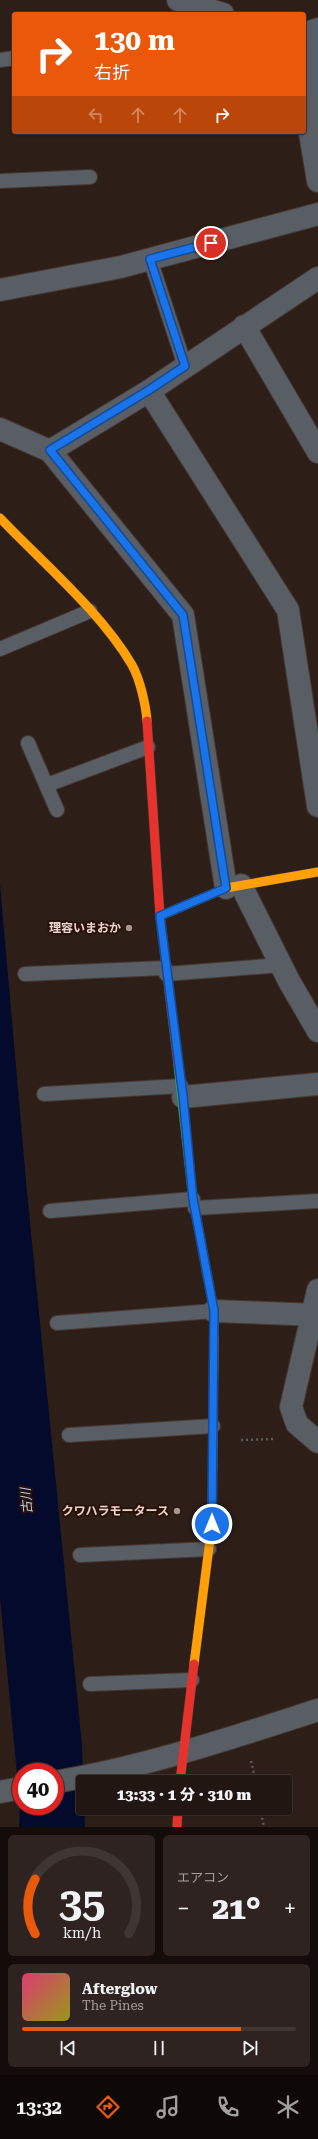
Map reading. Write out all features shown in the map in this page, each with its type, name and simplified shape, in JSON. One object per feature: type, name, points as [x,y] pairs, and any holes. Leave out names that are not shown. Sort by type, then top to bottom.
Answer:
[{"type":"street","points":[[178,0],[217,12]]},
{"type":"street","points":[[306,33],[318,29]]},
{"type":"street","points":[[306,40],[318,44],[307,115],[318,181]]},
{"type":"street","points":[[0,290],[121,267],[318,214]]},
{"type":"street","points":[[50,450],[149,390],[318,278]]},
{"type":"street","points":[[244,326],[318,452]]},
{"type":"street","points":[[149,390],[288,610],[318,806]]},
{"type":"street","points":[[0,429],[50,450],[183,615],[234,886],[282,965],[318,1031]]},
{"type":"street","points":[[0,518],[107,628],[133,667],[146,710],[160,916],[166,971],[182,1091],[194,1204],[214,1311],[212,1524],[182,1753],[180,1775]]},
{"type":"street","points":[[160,916],[234,886],[318,872]]},
{"type":"street","points":[[182,1091],[318,1084]]},
{"type":"street","points":[[313,1437],[298,1424],[291,1407],[314,1314],[318,1290]]},
{"type":"street","points":[[214,1311],[314,1314]]},
{"type":"street","points":[[64,1781],[98,1775],[182,1753],[318,1710]]},
{"type":"street","points":[[177,1827],[178,1815]]},
{"type":"lane","points":[[0,60],[12,58]]},
{"type":"lane","points":[[0,180],[90,177]]},
{"type":"lane","points":[[150,259],[185,366]]},
{"type":"lane","points":[[0,649],[90,610]]},
{"type":"lane","points":[[28,742],[58,810]]},
{"type":"lane","points":[[47,785],[148,747]]},
{"type":"lane","points":[[24,974],[166,971],[282,965]]},
{"type":"lane","points":[[44,1094],[182,1091]]},
{"type":"lane","points":[[50,1211],[194,1204],[318,1201]]},
{"type":"lane","points":[[57,1323],[214,1311]]},
{"type":"lane","points":[[69,1435],[213,1426]]},
{"type":"lane","points":[[80,1555],[209,1549]]},
{"type":"lane","points":[[90,1684],[192,1680]]},
{"type":"path","points":[[213,1441],[313,1437]]},
{"type":"path","points":[[261,1815],[264,1827]]},
{"type":"water","name":"古川","points":[[0,884],[27,1192],[82,1745],[83,1775],[76,1775],[76,1815],[85,1815],[85,1827],[19,1827],[20,1815],[64,1815],[64,1763],[16,1763],[0,1598]]},
{"type":"traffic: fast","points":[[178,1064],[193,1199],[214,1311],[214,1338]]},
{"type":"traffic: slow","points":[[0,518],[88,607],[119,645],[132,665],[138,678],[144,700],[147,721]]},
{"type":"traffic: slow","points":[[160,916],[226,888],[318,872]]},
{"type":"traffic: slow","points":[[194,1664],[212,1524],[214,1338]]},
{"type":"traffic: jam","points":[[147,721],[160,916],[178,1064]]},
{"type":"traffic: jam","points":[[181,1775],[194,1664]]},
{"type":"traffic: jam","points":[[177,1827],[178,1815]]},
{"type":"place","name":"理容いまおか","points":[[129,928]]},
{"type":"place","name":"クワハラモータース","points":[[177,1511]]},
{"type":"route","points":[[211,243],[150,259],[185,366],[149,390],[50,450],[183,615],[226,888],[160,916],[165,968],[183,1096],[193,1199],[214,1311],[212,1524]]}]
